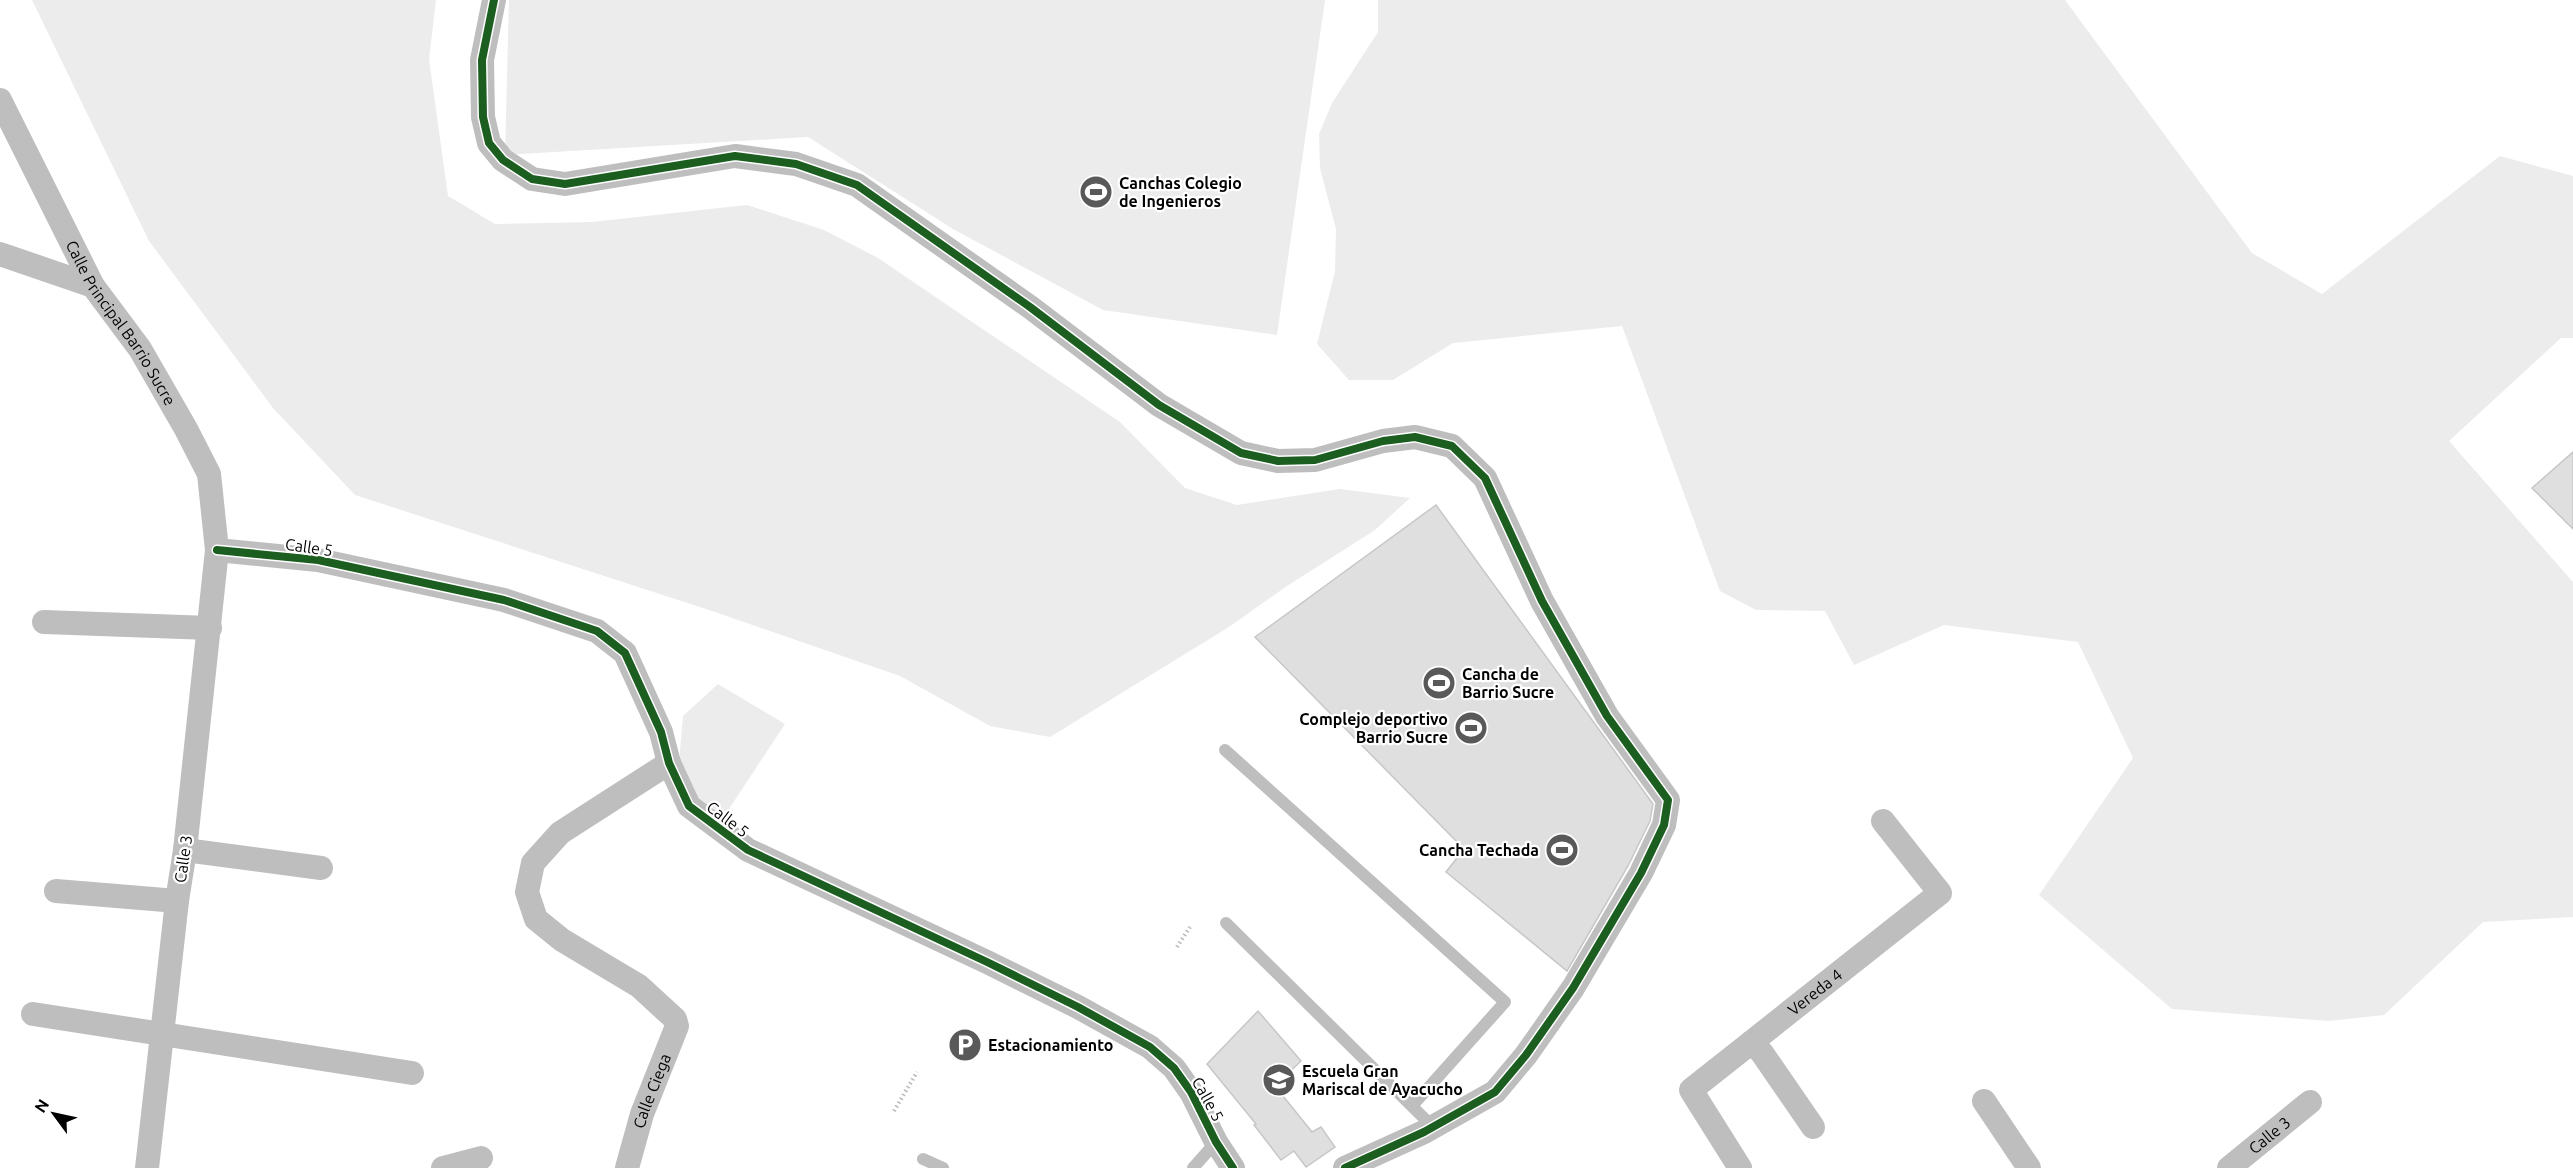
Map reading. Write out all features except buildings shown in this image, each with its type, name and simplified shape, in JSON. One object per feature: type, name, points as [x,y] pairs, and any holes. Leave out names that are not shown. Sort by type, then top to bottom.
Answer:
[{"type":"street","points":[[494,0],[482,60],[483,117],[489,143],[503,160],[532,179],[565,184],[735,156],[796,164],[857,185],[1030,307],[1159,405],[1241,453],[1278,461],[1315,460],[1383,441],[1415,437],[1452,446],[1485,478],[1542,601],[1601,706],[1668,800],[1664,825],[1641,873],[1573,988],[1526,1055],[1495,1092],[1433,1127],[1345,1168]]},
{"type":"street","name":"Calle Principal Barrio Sucre","points":[[0,100],[93,286],[140,349],[209,474],[217,550]]},
{"type":"street","points":[[0,254],[93,286]]},
{"type":"street","name":"Calle 3","points":[[147,1168],[177,901],[185,850],[217,550]]},
{"type":"street","name":"Calle 5","points":[[217,550],[318,560],[376,572],[504,600],[597,631],[625,653],[661,732],[669,763],[689,806],[748,850],[987,962],[1150,1047],[1174,1068],[1191,1092],[1216,1142],[1233,1168]]},
{"type":"street","points":[[44,622],[210,628]]},
{"type":"street","name":"Calle Ciega","points":[[627,1168],[642,1114],[677,1026],[672,1015],[639,986],[562,940],[537,919],[527,892],[532,863],[560,833],[669,763]]},
{"type":"street","name":"Vereda 4","points":[[1740,1168],[1691,1090],[1940,893],[1883,820]]},
{"type":"street","points":[[185,850],[321,868]]},
{"type":"street","points":[[56,891],[177,901]]},
{"type":"street","points":[[33,1014],[412,1074]]},
{"type":"street","points":[[1752,1042],[1813,1127]]},
{"type":"street","points":[[1984,1101],[2029,1168]]},
{"type":"street","name":"Calle 3","points":[[2229,1168],[2310,1102]]},
{"type":"street","points":[[444,1168],[481,1158]]},
{"type":"lane","points":[[1225,750],[1505,1002],[1412,1106]]},
{"type":"lane","points":[[1226,924],[1433,1127]]},
{"type":"lane","points":[[1193,1168],[1216,1142]]},
{"type":"lane","points":[[923,1159],[943,1168]]},
{"type":"path","points":[[1177,947],[1190,927]]},
{"type":"path","points":[[894,1111],[917,1072]]},
{"type":"shaded area","points":[[32,0],[436,0],[429,59],[448,196],[495,224],[592,222],[747,205],[824,230],[878,258],[1120,422],[1185,488],[1237,505],[1340,489],[1410,498],[1375,530],[1287,586],[1229,627],[1050,737],[990,726],[900,676],[709,610],[355,495],[273,408],[149,241]]},
{"type":"shaded area","name":"Canchas Colegio de Ingenieros","points":[[509,0],[1325,0],[1277,335],[1103,310],[953,229],[808,137],[505,155]]},
{"type":"shaded area","points":[[1378,0],[2065,0],[2252,253],[2322,294],[2500,156],[2573,176],[2573,338],[2561,338],[2449,441],[2573,582],[2573,917],[2483,922],[2384,1015],[2329,1021],[2172,1009],[2039,895],[2133,758],[2078,642],[1944,625],[1854,665],[1825,611],[1756,610],[1720,591],[1622,326],[1453,343],[1393,380],[1349,380],[1317,344],[1335,271],[1336,229],[1320,168],[1319,134],[1332,103],[1378,32]]},
{"type":"shaded area","points":[[718,684],[785,724],[723,818],[698,804],[678,775],[683,716]]},
{"type":"cycle path","points":[[494,0],[482,60],[483,117],[489,143],[503,160],[532,179],[565,184],[735,156],[796,164],[857,185],[1030,307],[1159,405],[1241,453],[1278,461],[1315,460],[1383,441],[1415,437],[1452,446],[1485,478],[1542,601],[1607,716],[1668,800],[1664,825],[1641,873],[1573,988],[1526,1055],[1495,1092],[1424,1132],[1345,1168]]},
{"type":"cycle path","points":[[217,550],[318,560],[504,600],[597,631],[625,653],[661,732],[669,763],[689,806],[748,850],[987,962],[1078,1007],[1150,1047],[1174,1068],[1191,1092],[1216,1142],[1233,1168]]},
{"type":"place","name":"Canchas Colegio de Ingenieros","points":[[1096,192]]},
{"type":"place","name":"Cancha de Barrio Sucre","points":[[1439,683]]},
{"type":"place","name":"Complejo deportivo Barrio Sucre","points":[[1471,728]]},
{"type":"place","name":"Cancha Techada","points":[[1562,850]]},
{"type":"place","name":"Estacionamiento","points":[[965,1045]]},
{"type":"place","name":"Escuela Gran Mariscal de Ayacucho","points":[[1279,1080]]}]
